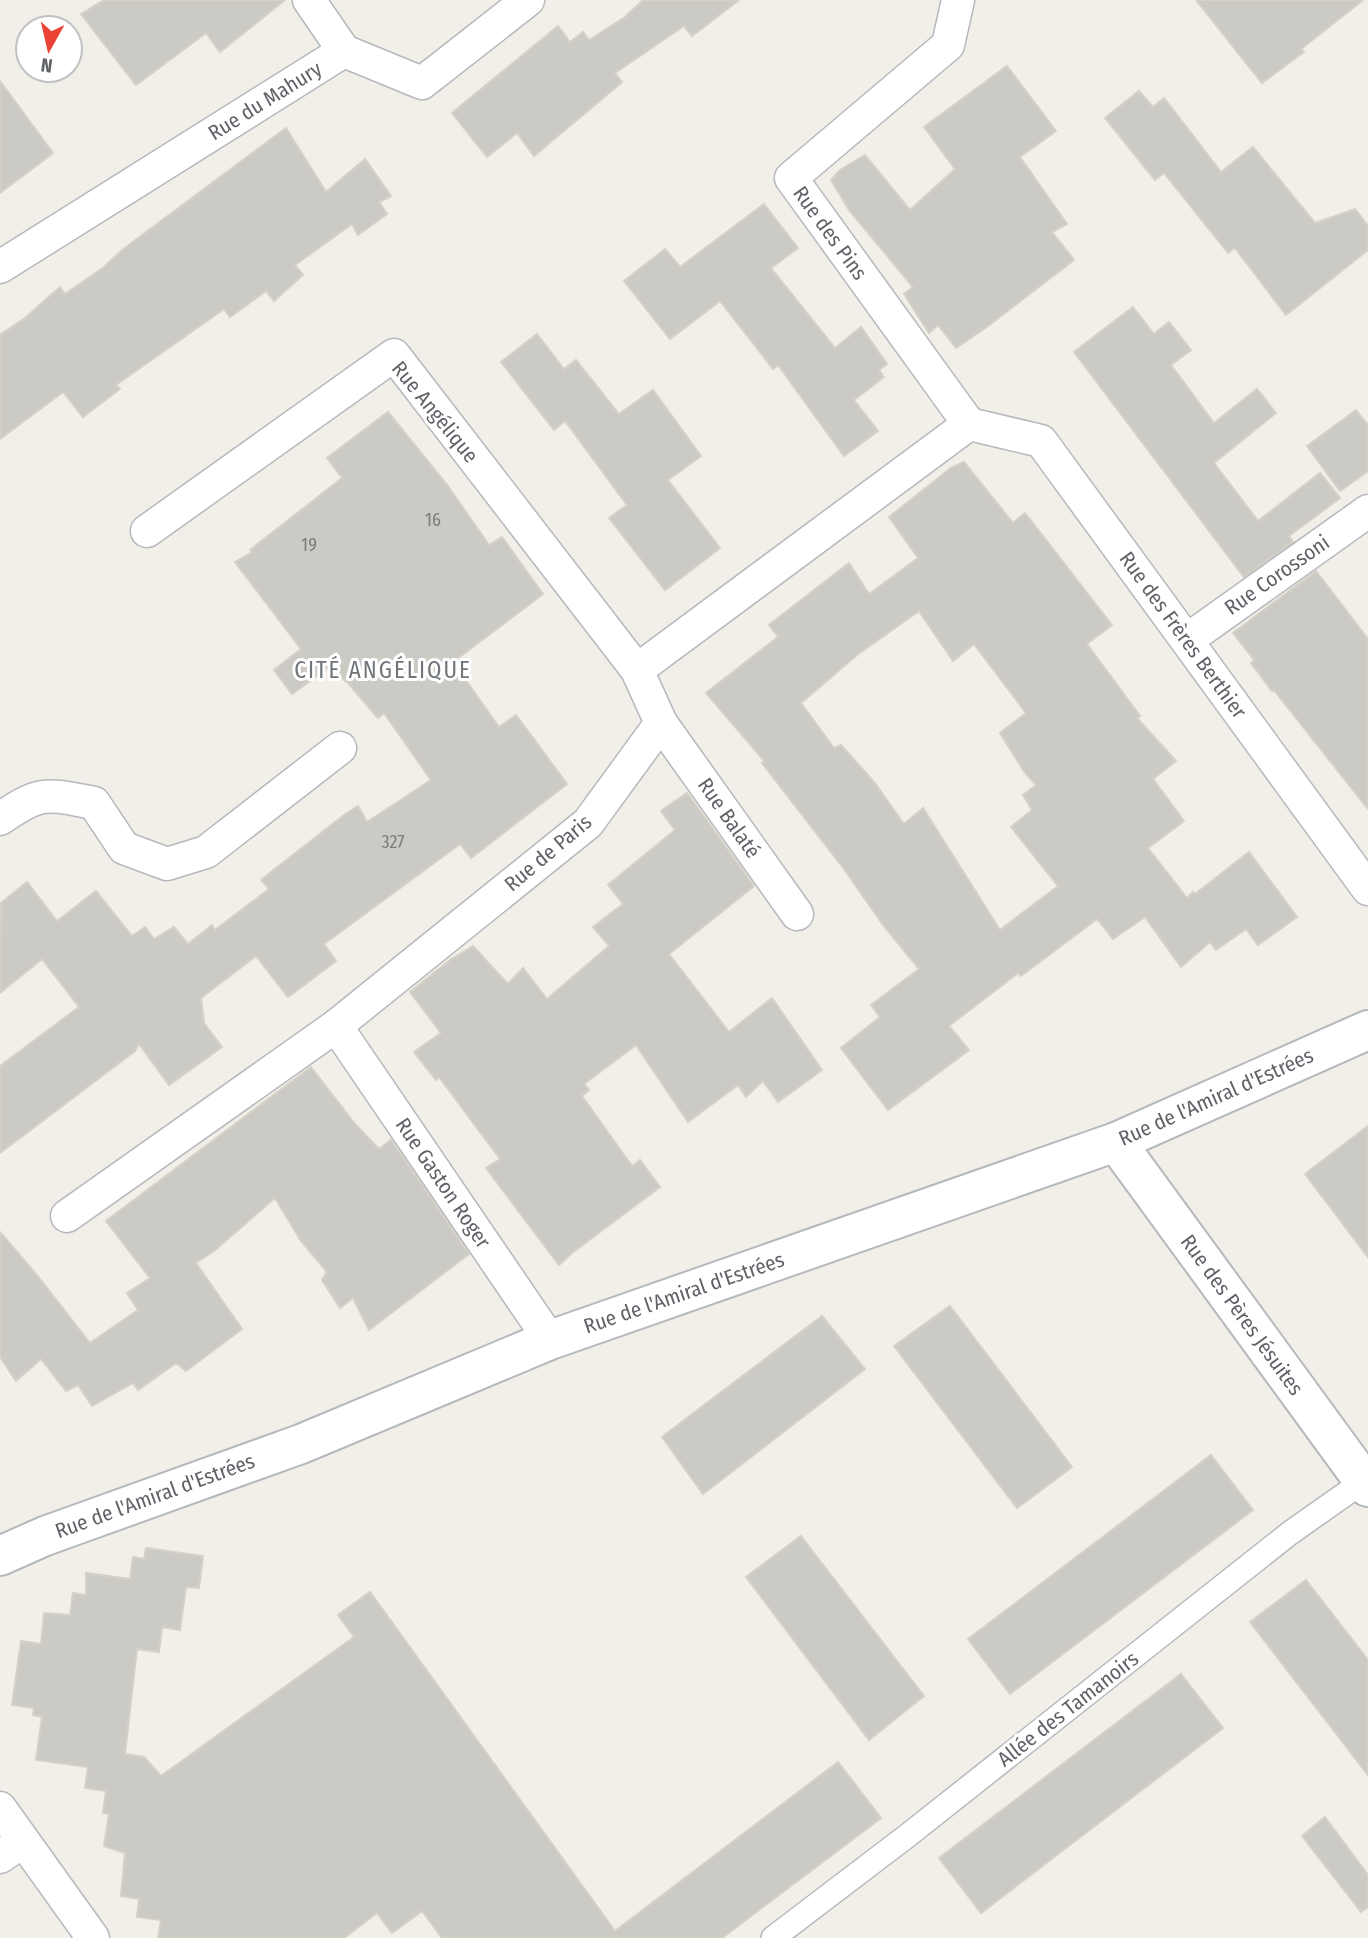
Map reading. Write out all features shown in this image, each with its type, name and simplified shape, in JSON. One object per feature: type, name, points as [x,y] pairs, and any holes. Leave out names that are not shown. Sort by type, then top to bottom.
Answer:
[{"type":"street","points":[[309,0],[344,51]]},
{"type":"street","name":"Rue du Mahury","points":[[0,267],[344,51],[422,83],[528,0]]},
{"type":"street","name":"Rue des Pins","points":[[958,0],[948,45],[791,178],[969,424]]},
{"type":"street","name":"Rue Angélique","points":[[147,531],[394,355],[637,670]]},
{"type":"street","points":[[662,723],[637,670],[969,424]]},
{"type":"street","name":"Rue des Frères Berthier","points":[[969,424],[1041,441],[1368,889]]},
{"type":"street","name":"Rue Corossoni","points":[[1187,640],[1368,511]]},
{"type":"street","name":"Rue Balaté","points":[[662,723],[797,914]]},
{"type":"street","name":"Rue de Paris","points":[[67,1216],[336,1026],[588,823],[662,723]]},
{"type":"street","points":[[0,819],[24,802],[49,795],[94,803],[124,848],[167,864],[206,852],[340,748]]},
{"type":"street","name":"Rue Gaston Roger","points":[[336,1026],[550,1340]]},
{"type":"street","name":"Rue de l'Amiral d'Estrées","points":[[0,1556],[45,1536],[301,1444],[550,1340],[1116,1142],[1368,1030]]},
{"type":"street","name":"Rue des Pères Jésuites","points":[[1116,1142],[1366,1484]]},
{"type":"street","name":"Allée des Tamanoirs","points":[[773,1938],[907,1836],[1290,1534],[1366,1484]]},
{"type":"street","points":[[0,1808],[12,1849],[93,1938]]},
{"type":"building","points":[[104,0],[285,0],[220,52],[206,33],[136,85],[84,18],[84,14],[81,14]]},
{"type":"building","points":[[643,0],[739,0],[692,36],[684,26],[615,73],[622,82],[534,156],[517,133],[487,157],[452,113],[558,26],[570,42],[583,32],[589,40],[625,17]]},
{"type":"building","points":[[1196,0],[1363,0],[1301,49],[1304,52],[1262,83]]},
{"type":"building","points":[[1007,66],[1056,131],[1020,157],[1067,224],[1052,232],[1074,260],[956,348],[938,325],[929,333],[904,294],[913,287],[849,210],[831,180],[840,170],[865,155],[910,210],[955,169],[924,127]]},
{"type":"building","points":[[0,81],[53,153],[0,193]]},
{"type":"building","points":[[1139,91],[1153,107],[1164,98],[1221,172],[1253,147],[1315,223],[1355,209],[1368,226],[1368,250],[1286,315],[1235,248],[1228,253],[1164,173],[1155,180],[1105,118]]},
{"type":"building","points":[[286,128],[326,192],[365,159],[391,196],[379,202],[387,214],[358,235],[352,224],[295,265],[303,275],[274,301],[266,291],[230,317],[224,309],[116,385],[120,389],[83,417],[63,392],[0,439],[0,335],[25,318],[60,287],[65,294],[104,267],[122,250]]},
{"type":"building","points":[[764,204],[798,248],[771,268],[835,348],[861,327],[887,364],[879,370],[884,377],[854,400],[878,431],[844,456],[778,365],[773,369],[720,301],[670,339],[624,281],[665,249],[680,267]]},
{"type":"building","points":[[1133,307],[1154,334],[1169,322],[1191,350],[1171,365],[1214,423],[1257,389],[1276,413],[1214,463],[1258,521],[1320,473],[1340,498],[1289,536],[1293,542],[1244,577],[1074,352]]},
{"type":"building","points":[[537,334],[564,369],[576,360],[619,414],[653,390],[701,456],[668,480],[720,548],[665,590],[609,518],[627,505],[565,421],[554,430],[501,362]]},
{"type":"building","points":[[1356,410],[1368,425],[1368,471],[1340,491],[1307,446]]},
{"type":"building","points":[[388,412],[448,486],[489,545],[502,537],[543,594],[453,662],[499,727],[516,715],[567,784],[471,858],[460,844],[324,944],[336,961],[288,997],[256,956],[201,998],[204,1023],[222,1047],[169,1085],[139,1044],[135,1051],[0,1153],[0,1066],[79,1007],[42,959],[0,993],[1,903],[27,882],[57,921],[96,891],[132,936],[145,927],[154,939],[174,927],[188,944],[212,925],[215,930],[269,889],[261,880],[344,815],[358,806],[367,822],[431,780],[384,713],[378,718],[348,683],[328,668],[292,694],[274,670],[301,649],[235,562],[252,552],[250,550],[342,478],[327,458]]},
{"type":"building","points":[[964,462],[1013,523],[1025,513],[1112,625],[1087,644],[1140,716],[1137,718],[1176,761],[1153,779],[1184,821],[1148,848],[1187,898],[1249,852],[1297,917],[1258,945],[1246,929],[1216,950],[1210,942],[1181,967],[1145,917],[1113,939],[1097,919],[1021,976],[1018,973],[949,1026],[969,1050],[888,1110],[841,1048],[880,1017],[871,1005],[919,969],[762,763],[765,762],[706,693],[778,637],[769,625],[849,563],[869,594],[918,558],[889,517],[952,467]],"holes":[[[919,611],[953,661],[974,644],[1026,713],[1000,733],[1025,773],[1036,785],[1023,795],[1032,810],[1011,827],[1058,886],[1000,930],[923,808],[904,824],[874,782],[841,745],[834,748],[801,703],[857,655]]]},
{"type":"building","points":[[1316,571],[1368,639],[1368,809],[1273,689],[1272,691],[1251,663],[1254,660],[1233,633]]},
{"type":"building","points":[[687,793],[754,886],[669,954],[729,1032],[772,998],[822,1070],[778,1102],[763,1081],[746,1097],[738,1085],[688,1122],[636,1045],[584,1084],[589,1090],[582,1096],[632,1166],[640,1160],[660,1187],[559,1265],[486,1168],[500,1159],[439,1077],[436,1080],[414,1052],[441,1033],[410,992],[450,960],[473,946],[508,984],[523,968],[547,999],[609,946],[593,927],[623,904],[608,885],[675,830],[661,811]]},
{"type":"building","points":[[311,1067],[355,1124],[379,1149],[391,1140],[469,1254],[369,1330],[353,1298],[340,1308],[322,1280],[327,1272],[301,1241],[275,1198],[214,1251],[196,1263],[242,1329],[186,1371],[176,1363],[138,1390],[133,1383],[92,1406],[78,1385],[66,1391],[41,1359],[16,1381],[0,1357],[0,1232],[90,1343],[138,1310],[127,1293],[150,1278],[106,1221]]},
{"type":"building","points":[[1368,1126],[1368,1257],[1305,1174]]},
{"type":"building","points":[[950,1306],[1072,1467],[1017,1508],[894,1346]]},
{"type":"building","points":[[822,1316],[865,1369],[703,1494],[662,1437]]},
{"type":"building","points":[[1211,1455],[1253,1510],[1010,1694],[968,1639]]},
{"type":"building","points":[[801,1536],[924,1696],[869,1740],[746,1577]]},
{"type":"building","points":[[146,1548],[203,1556],[199,1588],[186,1587],[180,1630],[162,1627],[159,1652],[137,1649],[125,1754],[144,1757],[161,1776],[354,1637],[338,1615],[370,1592],[615,1931],[838,1762],[881,1818],[722,1938],[442,1938],[422,1911],[392,1933],[377,1913],[344,1938],[158,1938],[161,1920],[137,1917],[139,1899],[121,1896],[125,1853],[104,1846],[109,1814],[103,1813],[106,1791],[85,1788],[88,1767],[36,1760],[42,1717],[33,1715],[34,1708],[12,1705],[21,1641],[41,1644],[44,1613],[70,1615],[73,1593],[86,1595],[86,1573],[130,1579],[133,1557],[144,1559]]},
{"type":"building","points":[[1306,1580],[1368,1660],[1368,1775],[1250,1622]]},
{"type":"building","points":[[1181,1674],[1223,1728],[981,1913],[939,1858]]},
{"type":"building","points":[[1325,1817],[1368,1875],[1368,1907],[1361,1912],[1302,1836]]},
{"type":"district","name":"CITÉ ANGÉLIQUE","points":[[383,670]]}]
